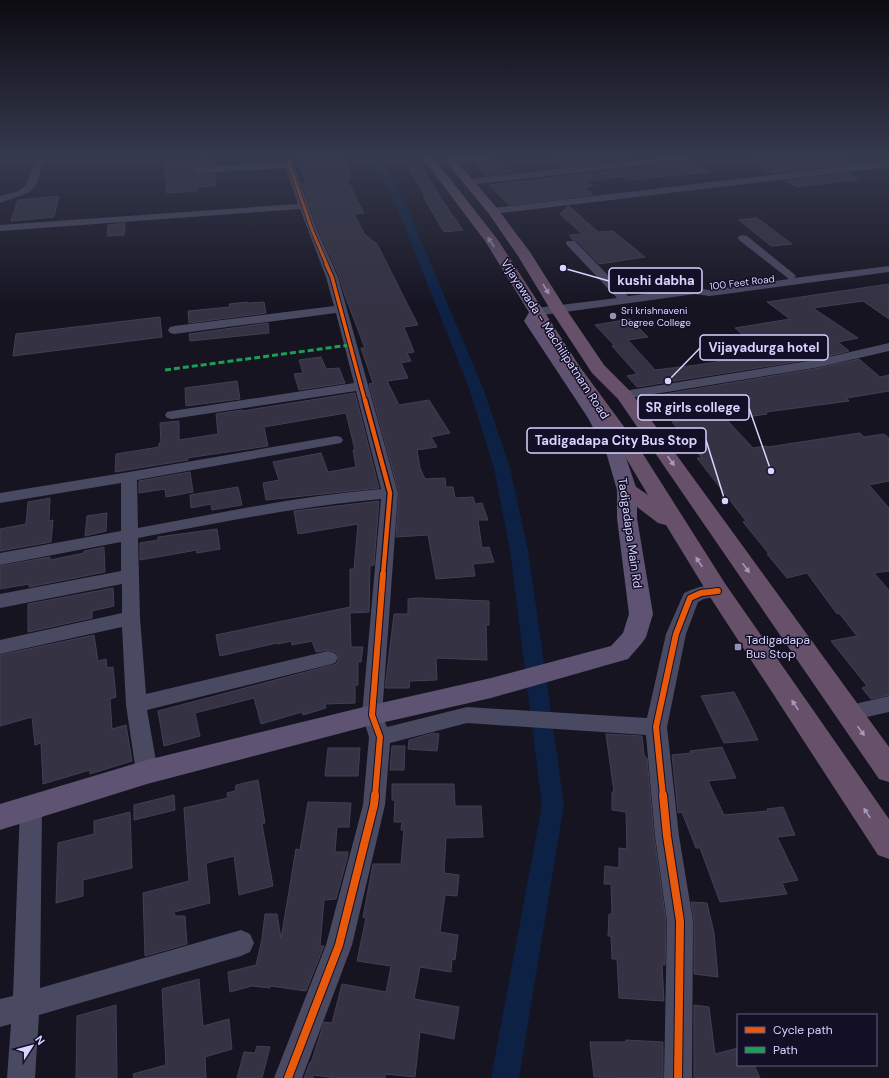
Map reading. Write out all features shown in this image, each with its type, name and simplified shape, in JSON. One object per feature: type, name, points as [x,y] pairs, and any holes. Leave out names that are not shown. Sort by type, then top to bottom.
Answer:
[{"type":"highway","name":"Vijayawada - Machilipatnam Road","points":[[466,207],[506,264],[573,369],[626,443],[718,590],[889,845]]},
{"type":"highway","name":"Vijayawada - Machilipatnam Road","points":[[490,207],[530,263],[558,309],[598,369],[624,395],[889,770]]},
{"type":"highway","points":[[506,264],[530,263]]},
{"type":"highway","points":[[627,490],[664,516],[683,536]]},
{"type":"main road","name":"Tadigadapa Main Rd","points":[[376,726],[414,707],[620,653],[634,638],[642,614],[627,518],[627,490],[615,452],[597,418],[534,325],[532,320],[536,312]]},
{"type":"main road","points":[[0,817],[147,772],[376,726]]},
{"type":"street","points":[[0,228],[286,207]]},
{"type":"street","points":[[288,1078],[340,945],[374,805],[376,726],[390,493],[332,277],[305,207]]},
{"type":"street","points":[[493,211],[524,207]]},
{"type":"street","points":[[742,238],[790,276]]},
{"type":"street","points":[[572,242],[626,301]]},
{"type":"street","name":"100 Feet Road","points":[[695,291],[703,288],[889,262]]},
{"type":"street","name":"100 Feet Road","points":[[695,291],[713,293],[889,269]]},
{"type":"street","points":[[536,312],[695,291]]},
{"type":"street","points":[[174,330],[340,309]]},
{"type":"street","points":[[624,395],[820,363],[889,347]]},
{"type":"street","points":[[172,415],[361,386]]},
{"type":"street","points":[[0,498],[129,477],[336,440]]},
{"type":"street","points":[[129,477],[131,618],[136,705],[147,772]]},
{"type":"street","points":[[0,559],[130,536],[266,509],[334,498],[390,493]]},
{"type":"street","points":[[0,601],[130,576]]},
{"type":"street","points":[[678,1078],[680,922],[667,836],[656,727],[676,634],[690,598],[701,593],[718,590]]},
{"type":"street","points":[[0,647],[131,618]]},
{"type":"street","points":[[136,705],[328,658]]},
{"type":"street","points":[[849,713],[889,704]]},
{"type":"street","points":[[376,726],[467,715],[656,727]]},
{"type":"street","points":[[21,1078],[26,1006],[31,807]]},
{"type":"street","points":[[0,1013],[241,943]]},
{"type":"building","points":[[16,207],[56,207],[54,217],[11,221]]},
{"type":"building","points":[[310,207],[361,207],[364,213],[354,214],[364,234],[377,244],[418,325],[404,327],[414,352],[407,353],[411,361],[401,363],[408,378],[387,381],[399,405],[429,400],[450,433],[431,437],[437,447],[417,450],[420,468],[425,479],[445,478],[446,487],[453,487],[455,498],[473,497],[475,504],[482,503],[488,520],[478,520],[482,548],[489,547],[494,562],[473,564],[475,576],[436,579],[428,535],[396,537],[399,493],[369,384],[373,383],[361,348],[365,348],[339,276],[318,229]]},
{"type":"building","points":[[430,207],[447,207],[463,230],[444,232]]},
{"type":"building","points":[[567,207],[570,207],[598,232],[613,231],[645,257],[599,264],[576,240],[573,240],[569,235],[582,234],[560,214]]},
{"type":"building","points":[[757,218],[792,244],[771,246],[739,220]]},
{"type":"building","points":[[125,223],[124,235],[107,236],[108,225]]},
{"type":"building","points":[[889,284],[889,319],[863,301],[813,308],[858,338],[838,342],[849,351],[820,358],[637,387],[627,376],[637,374],[612,346],[614,345],[595,325],[630,319],[648,337],[628,340],[655,370],[697,365],[765,354],[735,328],[790,319],[767,302]]},
{"type":"building","points":[[264,302],[266,313],[189,323],[188,311],[230,307],[229,304]]},
{"type":"building","points":[[160,317],[162,337],[13,356],[16,334]]},
{"type":"building","points":[[268,323],[269,333],[190,341],[189,334]]},
{"type":"building","points":[[321,357],[326,369],[339,368],[345,383],[299,390],[294,374],[303,373],[299,360]]},
{"type":"building","points":[[859,359],[880,377],[889,375],[889,391],[847,398],[849,401],[766,412],[767,414],[727,420],[753,448],[860,433],[864,437],[884,434],[889,438],[889,481],[869,485],[889,508],[889,571],[874,573],[889,590],[889,695],[871,699],[862,688],[867,686],[831,641],[857,636],[839,613],[837,614],[807,573],[787,578],[767,554],[769,554],[743,522],[746,521],[697,458],[702,458],[672,422],[681,421],[659,395],[820,368]]},
{"type":"building","points":[[237,381],[240,399],[186,406],[185,388]]},
{"type":"building","points":[[355,393],[379,488],[266,500],[263,483],[279,480],[273,462],[321,453],[328,472],[356,467],[353,450],[355,450],[346,413],[264,427],[268,446],[187,458],[188,460],[115,472],[116,454],[159,447],[159,443],[161,443],[160,423],[179,421],[179,440],[218,434],[216,414]]},
{"type":"building","points":[[190,472],[193,492],[166,497],[165,489],[139,493],[139,481]]},
{"type":"building","points":[[238,487],[242,505],[212,510],[211,504],[191,508],[190,495]]},
{"type":"building","points":[[50,498],[49,521],[53,520],[51,542],[0,551],[0,529],[26,524],[28,502]]},
{"type":"building","points":[[379,501],[374,565],[370,566],[369,612],[350,613],[351,647],[363,647],[361,662],[358,662],[358,685],[355,685],[355,703],[325,704],[326,708],[303,715],[302,712],[261,724],[254,698],[195,713],[200,736],[164,746],[158,711],[336,664],[339,659],[336,652],[328,650],[316,652],[312,641],[292,645],[291,641],[277,643],[220,656],[216,635],[350,607],[350,569],[354,569],[358,524],[298,534],[294,511]]},
{"type":"building","points":[[107,513],[106,531],[85,536],[87,516]]},
{"type":"building","points":[[217,529],[220,549],[197,553],[197,550],[140,560],[140,543],[158,540],[158,537]]},
{"type":"building","points":[[104,547],[105,572],[29,587],[29,584],[0,589],[0,566],[50,557],[50,560]]},
{"type":"building","points":[[113,588],[114,606],[92,611],[92,618],[28,632],[28,604]]},
{"type":"building","points":[[417,598],[489,601],[489,625],[486,625],[487,660],[436,658],[437,680],[410,681],[409,688],[385,688],[394,614],[408,614],[408,599]]},
{"type":"building","points":[[94,635],[98,661],[106,659],[107,668],[113,667],[116,697],[110,699],[112,729],[126,725],[132,761],[90,774],[90,770],[43,784],[41,743],[35,745],[32,717],[0,726],[0,655]]},
{"type":"building","points":[[734,692],[758,740],[724,743],[701,696]]},
{"type":"building","points":[[433,733],[439,734],[437,751],[408,749],[409,740]]},
{"type":"building","points":[[606,734],[642,736],[644,755],[647,758],[654,836],[666,921],[665,965],[662,965],[664,1001],[619,998],[617,959],[612,959],[611,936],[608,936],[609,914],[612,914],[611,884],[604,884],[605,866],[619,868],[619,848],[627,849],[626,812],[612,810],[612,792],[614,792]]},
{"type":"building","points":[[392,746],[405,746],[404,770],[390,770]]},
{"type":"building","points":[[722,747],[736,778],[708,781],[724,815],[768,811],[767,809],[783,807],[795,835],[777,837],[798,880],[782,883],[787,894],[720,902],[700,848],[696,848],[682,812],[678,813],[672,755]]},
{"type":"building","points":[[328,748],[360,748],[358,776],[325,776]]},
{"type":"building","points":[[258,780],[265,823],[262,824],[273,886],[239,895],[234,856],[206,863],[210,903],[174,912],[175,916],[185,916],[187,944],[145,956],[143,893],[189,881],[184,808],[228,798],[227,793],[235,791],[236,785]]},
{"type":"building","points":[[392,784],[454,784],[455,806],[481,806],[483,837],[446,838],[444,873],[459,875],[457,896],[445,895],[440,932],[458,935],[455,960],[452,959],[451,972],[420,967],[414,999],[459,1007],[454,1039],[420,1032],[415,1077],[385,1074],[385,1078],[336,1078],[313,1075],[313,1078],[304,1078],[310,1062],[311,1063],[324,1022],[332,1023],[342,984],[386,992],[391,966],[357,961],[366,918],[363,917],[373,864],[401,864],[404,830],[401,830],[402,822],[394,822],[395,800],[392,800]]},
{"type":"building","points":[[174,795],[175,810],[134,820],[134,805]]},
{"type":"building","points":[[308,802],[351,803],[349,827],[337,827],[335,852],[348,852],[347,859],[336,899],[324,900],[320,946],[324,946],[306,991],[270,986],[270,988],[252,986],[230,992],[228,972],[256,965],[262,939],[265,914],[277,914],[281,939],[296,849],[300,850]]},
{"type":"building","points":[[130,812],[132,868],[83,880],[83,896],[56,903],[58,843],[94,834],[94,821]]},
{"type":"building","points":[[691,902],[707,903],[714,933],[718,977],[694,974],[694,921]]},
{"type":"building","points":[[199,979],[203,1026],[229,1019],[232,1049],[205,1057],[206,1078],[134,1078],[133,1074],[166,1065],[162,989]]},
{"type":"building","points":[[116,1005],[117,1078],[76,1078],[77,1016]]},
{"type":"building","points":[[694,1005],[709,1007],[715,1054],[737,1048],[737,1066],[754,1066],[760,1078],[694,1078]]},
{"type":"building","points":[[626,1040],[663,1042],[663,1078],[594,1077],[590,1042],[626,1042]]},
{"type":"building","points":[[257,1046],[270,1047],[262,1078],[237,1078],[244,1052],[255,1053]]},
{"type":"waterway","points":[[402,207],[476,388],[502,468],[519,550],[553,805],[505,1078]]},
{"type":"marked path","points":[[165,370],[350,345]]},
{"type":"cycle path","points":[[288,1078],[339,945],[374,805],[380,737],[372,715],[390,493],[332,277],[304,207]]},
{"type":"cycle path","points":[[678,1078],[680,921],[667,836],[656,727],[676,634],[690,598],[701,593],[718,591]]},
{"type":"place","name":"kushi dabha","points":[[563,268]]},
{"type":"place","name":"Sri krishnaveni Degree College","points":[[613,316]]},
{"type":"place","name":"Vijayadurga hotel","points":[[668,381]]},
{"type":"place","name":"SR girls college","points":[[771,471]]},
{"type":"place","name":"Tadigadapa City Bus Stop","points":[[725,501]]},
{"type":"place","name":"Tadigadapa Bus Stop","points":[[738,647]]}]
